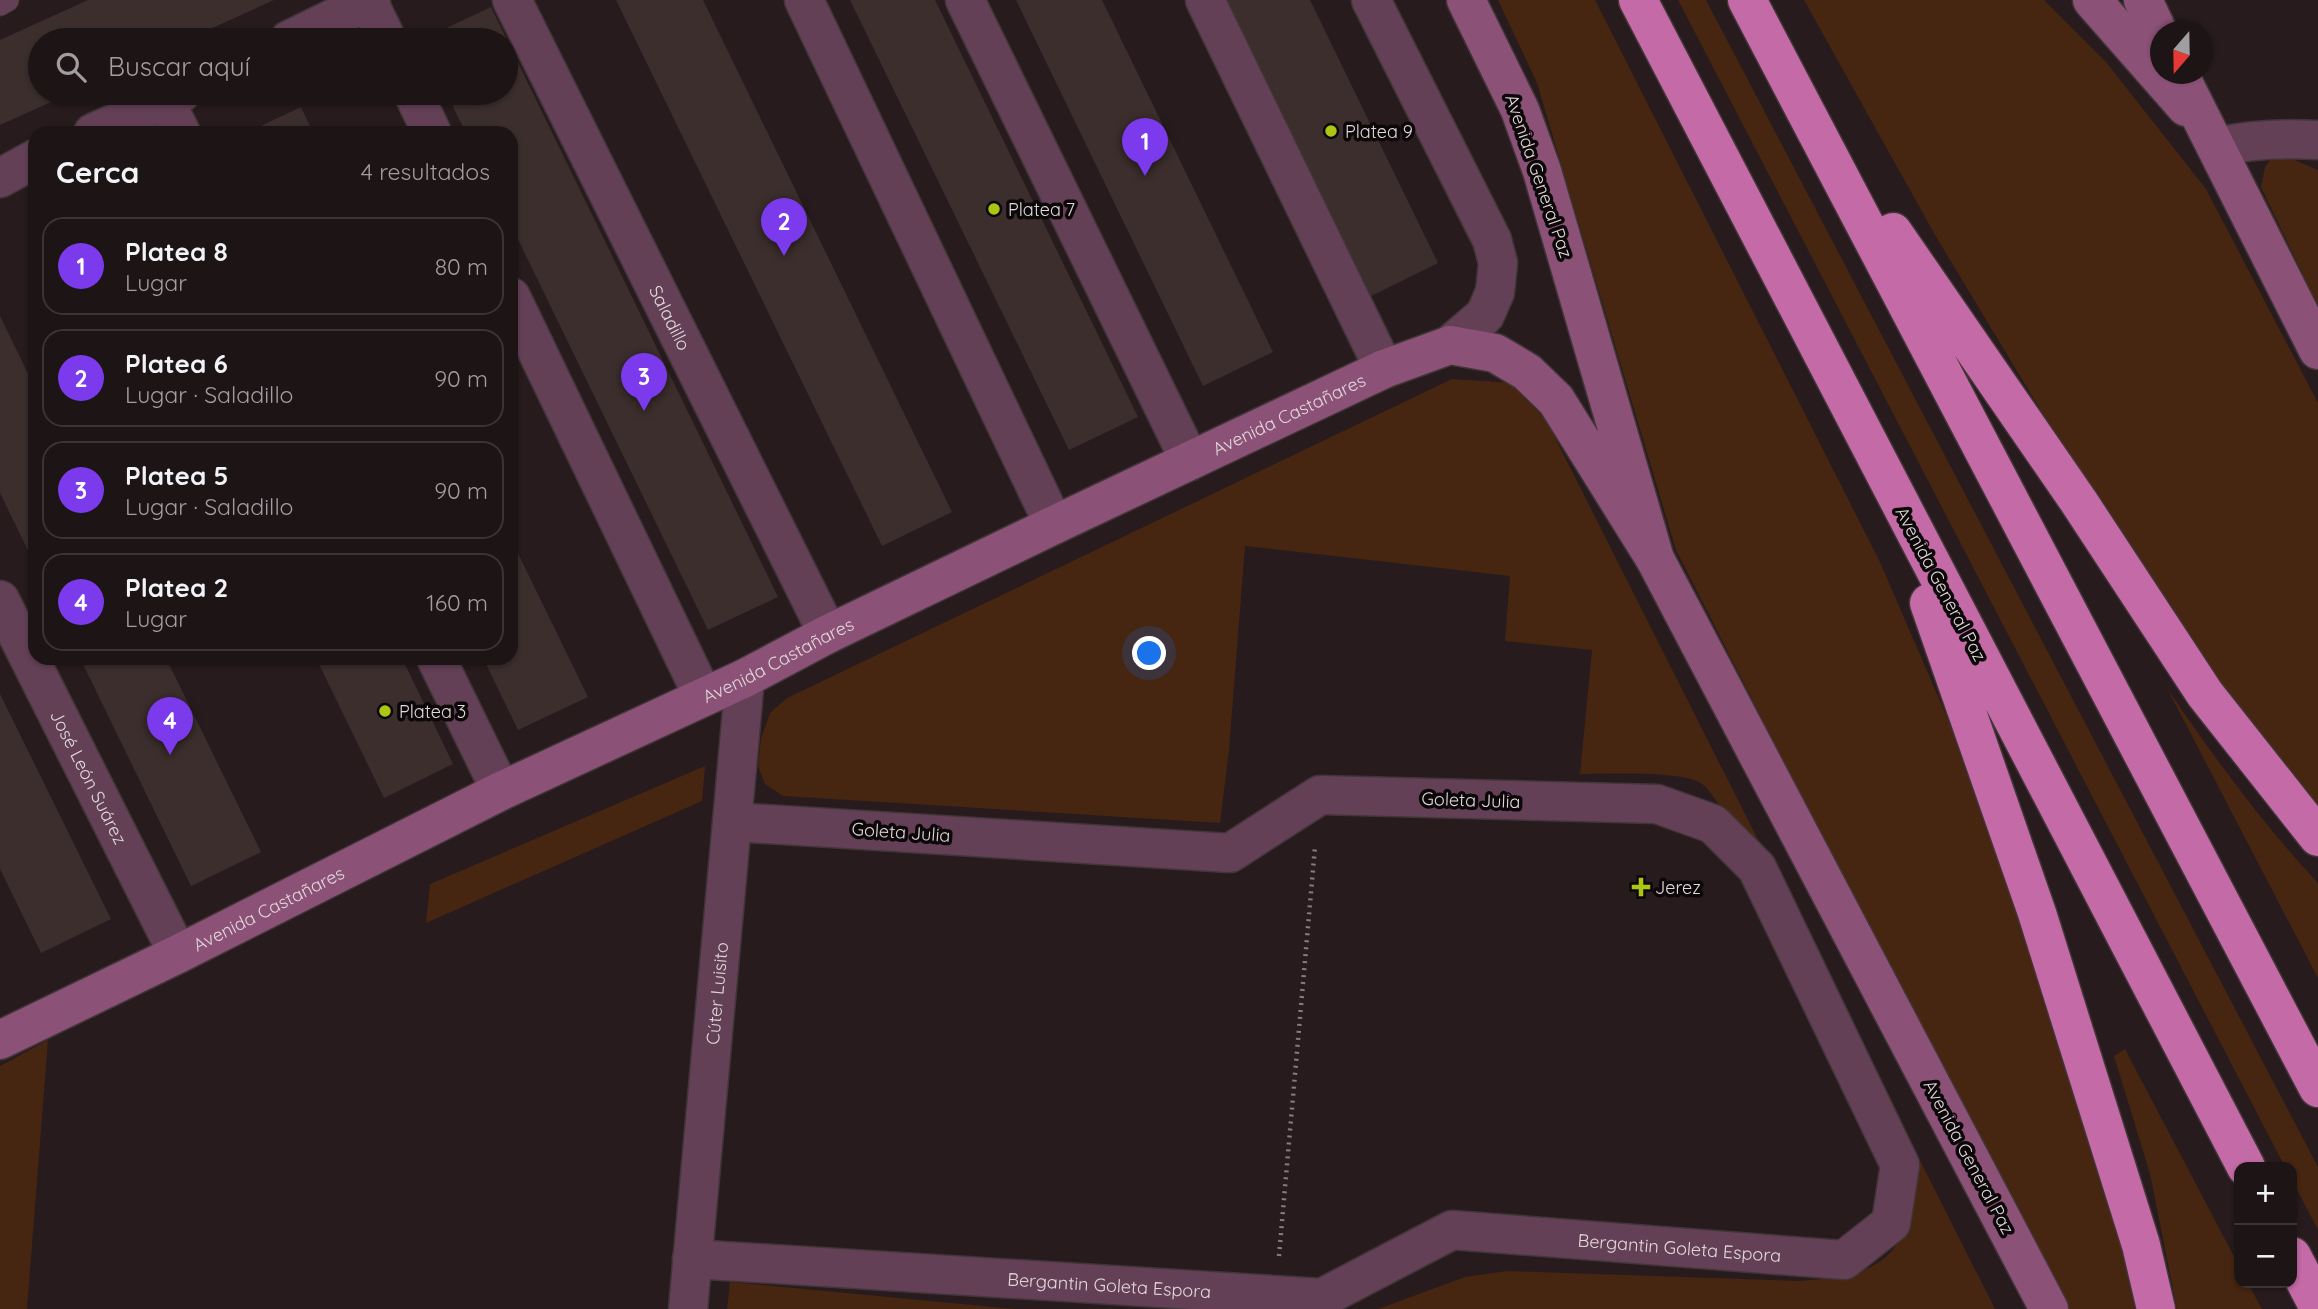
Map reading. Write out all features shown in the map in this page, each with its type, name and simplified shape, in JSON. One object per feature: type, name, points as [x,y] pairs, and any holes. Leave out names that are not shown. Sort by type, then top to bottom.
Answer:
[{"type":"highway","name":"Avenida General Paz","points":[[1638,0],[2243,1162]]},
{"type":"highway","points":[[1747,0],[2318,1088]]},
{"type":"highway","points":[[1797,92],[2079,502],[2205,694],[2318,837]]},
{"type":"highway","points":[[1884,475],[2038,913],[2141,1245],[2156,1309]]},
{"type":"highway","points":[[2297,1266],[2318,1306]]},
{"type":"street","name":"Saladillo","points":[[512,0],[828,634]]},
{"type":"street","points":[[804,0],[1054,524]]},
{"type":"street","points":[[965,0],[1190,461]]},
{"type":"street","points":[[1205,0],[1384,369]]},
{"type":"street","name":"Avenida Castañares","points":[[0,1040],[178,954],[501,791],[745,678],[828,634],[1054,524],[1384,369],[1450,345],[1485,315],[1494,292],[1498,262],[1492,240],[1371,0]]},
{"type":"street","name":"Avenida General Paz","points":[[1466,0],[1520,110],[1542,171],[1655,559]]},
{"type":"street","points":[[2092,0],[2212,140],[2318,140]]},
{"type":"street","points":[[2143,0],[2154,21]]},
{"type":"street","points":[[314,28],[370,1],[382,28]]},
{"type":"street","points":[[2184,84],[2318,350]]},
{"type":"street","points":[[418,105],[428,126]]},
{"type":"street","points":[[117,126],[176,109]]},
{"type":"street","points":[[0,178],[28,163]]},
{"type":"street","points":[[518,312],[703,696]]},
{"type":"street","name":"Avenida General Paz","points":[[1450,345],[1494,353],[1527,372],[1556,400],[1655,559],[2049,1309]]},
{"type":"street","name":"José León Suárez","points":[[0,600],[28,656]]},
{"type":"street","name":"José León Suárez","points":[[33,665],[178,954]]},
{"type":"street","points":[[439,665],[501,791]]},
{"type":"street","name":"Cúter Luisito","points":[[688,1309],[745,678]]},
{"type":"street","name":"Goleta Julia","points":[[733,822],[1230,853],[1320,796],[1657,804],[1713,824],[1757,868],[1900,1165],[1891,1223],[1844,1260]]},
{"type":"street","name":"Bergantin Goleta Espora","points":[[692,1259],[1322,1298],[1452,1230],[1844,1260]]},
{"type":"lane","points":[[0,4],[7,0]]},
{"type":"path","points":[[1275,1296],[1320,796]]},
{"type":"shaded area","points":[[1498,0],[1595,0],[1880,562],[1998,835],[2142,1309],[2063,1309],[1676,550],[1537,83]]},
{"type":"shaded area","points":[[1678,0],[1706,0],[2318,1167],[2318,1230],[2297,1190],[2297,1162],[2282,1162]]},
{"type":"shaded area","points":[[1804,0],[2044,0],[2106,62],[2206,189],[2318,403],[2318,811],[2225,699],[2140,575],[1935,235]]},
{"type":"shaded area","points":[[2272,157],[2292,159],[2318,170],[2318,306],[2261,187],[2265,167]]},
{"type":"shaded area","points":[[1452,379],[1513,383],[1537,402],[1995,1309],[1378,1309],[1465,1277],[1507,1271],[1800,1281],[1835,1277],[1852,1274],[1881,1261],[1893,1250],[1902,1235],[1908,1216],[1911,1183],[1720,806],[1705,786],[1693,780],[1644,774],[1580,774],[1592,650],[1505,641],[1510,576],[1245,546],[1229,750],[1220,823],[783,796],[765,784],[758,766],[761,738],[770,713],[787,698]]},
{"type":"shaded area","points":[[2167,688],[2239,788],[2277,837],[2318,883],[2318,978]]},
{"type":"shaded area","points":[[705,766],[702,801],[426,923],[430,884]]},
{"type":"shaded area","points":[[48,1040],[27,1309],[0,1309],[0,1066]]},
{"type":"shaded area","points":[[2125,1049],[2234,1256],[2234,1288],[2251,1288],[2262,1309],[2177,1309],[2150,1174],[2114,1056]]},
{"type":"shaded area","points":[[730,1282],[1015,1309],[727,1309]]},
{"type":"building","points":[[88,0],[274,0],[212,28],[28,28],[28,105],[44,105],[0,125],[0,40]]},
{"type":"building","points":[[616,0],[703,0],[952,512],[882,546]]},
{"type":"building","name":"Platea 7","points":[[850,0],[935,0],[1138,417],[1069,450]]},
{"type":"building","points":[[1016,0],[1102,0],[1273,352],[1203,386]]},
{"type":"building","name":"Platea 9","points":[[1224,0],[1310,0],[1438,263],[1369,297]]},
{"type":"building","points":[[491,7],[501,28],[446,28]]},
{"type":"building","points":[[518,63],[778,597],[708,630],[518,239],[518,126],[462,126],[452,105],[518,105]]},
{"type":"building","points":[[301,107],[310,126],[261,126]]},
{"type":"building","points":[[0,316],[28,374],[28,551],[0,493]]},
{"type":"building","points":[[518,553],[588,697],[518,730],[486,665],[518,665]]},
{"type":"building","points":[[83,665],[169,665],[261,852],[191,886]]},
{"type":"building","name":"Platea 3","points":[[319,665],[405,665],[453,764],[384,798]]},
{"type":"building","points":[[0,694],[111,919],[41,953],[0,869]]},
{"type":"place","name":"Platea 9","points":[[1331,131]]},
{"type":"place","name":"Platea 8","points":[[1145,176]]},
{"type":"place","name":"Platea 7","points":[[994,209]]},
{"type":"place","name":"Platea 6","points":[[784,256]]},
{"type":"place","name":"Platea 5","points":[[644,411]]},
{"type":"place","name":"Platea 3","points":[[385,711]]},
{"type":"place","name":"Platea 2","points":[[170,755]]},
{"type":"place","name":"Jerez","points":[[1641,887]]}]
